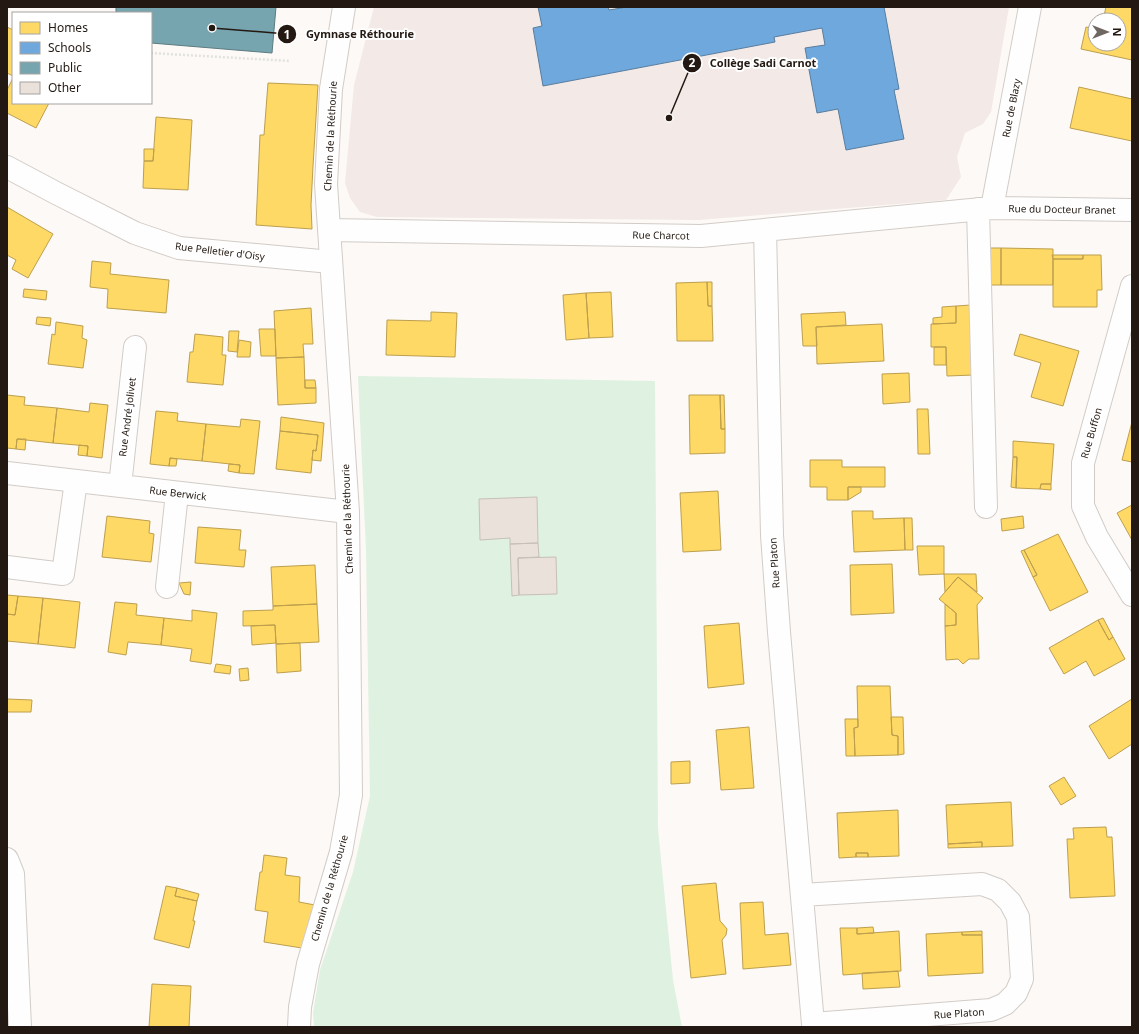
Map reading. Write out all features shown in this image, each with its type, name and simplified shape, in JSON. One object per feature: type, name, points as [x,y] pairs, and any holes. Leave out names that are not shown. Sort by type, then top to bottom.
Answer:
[{"type":"street","name":"Chemin de la Réthourie","points":[[299,1027],[300,1007],[308,964],[341,852],[351,795],[348,512],[326,184],[331,89],[344,7]]},
{"type":"street","name":"Rue de Blazy","points":[[986,507],[985,209],[1030,7]]},
{"type":"street","name":"Rue Pelletier d'Oisy","points":[[7,167],[135,233],[179,248],[331,262]]},
{"type":"street","name":"Rue Charcot","points":[[329,230],[701,236],[985,209]]},
{"type":"street","name":"Rue du Docteur Branet","points":[[985,209],[1132,210]]},
{"type":"street","name":"Rue Platon","points":[[766,230],[772,535],[779,632],[813,1026],[991,1010],[1006,1004],[1016,993],[1022,979],[1018,917],[1010,902],[998,890],[982,884],[802,895]]},
{"type":"street","name":"Rue Buffon","points":[[1132,286],[1083,463],[1083,506],[1097,537],[1132,595]]},
{"type":"street","name":"Rue André Jolivet","points":[[120,486],[135,348]]},
{"type":"street","name":"Rue Berwick","points":[[7,474],[348,512]]},
{"type":"street","points":[[7,567],[63,574],[76,481]]},
{"type":"street","points":[[166,587],[177,493]]},
{"type":"street","points":[[7,859],[13,874],[20,1027]]},
{"type":"path","points":[[152,53],[290,61]]},
{"type":"shaded area","points":[[374,7],[1009,7],[991,112],[983,124],[965,133],[957,157],[961,177],[946,200],[699,220],[377,217],[360,212],[350,198],[345,183],[354,85]]},
{"type":"green space","points":[[358,376],[655,381],[658,829],[673,980],[682,1027],[314,1027],[313,1013],[320,970],[353,872],[370,796],[366,550]]},
{"type":"building: Homes","points":[[1106,7],[1132,7],[1132,60],[1095,52],[1127,52],[1127,12],[1105,12]]},
{"type":"building: Homes","points":[[7,27],[12,30],[12,76],[7,73]]},
{"type":"building: Homes","points":[[1087,27],[1087,50],[1081,49]]},
{"type":"building: Homes","points":[[12,80],[12,104],[48,104],[36,128],[7,113],[7,90]]},
{"type":"building: Homes","points":[[268,83],[318,85],[311,205],[312,229],[256,225],[260,135],[264,135]]},
{"type":"building: Homes","points":[[1079,87],[1132,99],[1132,141],[1070,128]]},
{"type":"building: Homes","points":[[156,117],[192,120],[188,190],[143,188],[144,161],[153,161]]},
{"type":"building: Homes","points":[[144,149],[154,149],[153,161],[144,161]]},
{"type":"building: Homes","points":[[7,207],[53,234],[28,278],[12,269],[16,260],[7,255]]},
{"type":"building: Homes","points":[[988,248],[1001,248],[1001,285],[989,285]]},
{"type":"building: Homes","points":[[1001,248],[1053,249],[1053,285],[1001,285]]},
{"type":"building: Homes","points":[[1052,255],[1083,255],[1083,259],[1053,259]]},
{"type":"building: Homes","points":[[1083,255],[1101,255],[1102,290],[1097,290],[1097,307],[1053,307],[1053,259],[1083,259]]},
{"type":"building: Homes","points":[[92,261],[111,263],[110,274],[169,280],[166,313],[107,308],[108,289],[90,287]]},
{"type":"building: Homes","points":[[707,282],[708,306],[712,306],[713,341],[677,341],[676,283]]},
{"type":"building: Homes","points":[[707,282],[712,282],[712,306],[708,306]]},
{"type":"building: Homes","points":[[24,289],[47,291],[46,300],[23,297]]},
{"type":"building: Homes","points":[[611,292],[613,337],[589,338],[586,293]]},
{"type":"building: Homes","points":[[586,293],[589,338],[566,340],[563,295]]},
{"type":"building: Homes","points":[[971,305],[974,375],[947,376],[946,347],[931,347],[931,324],[956,323],[956,306]]},
{"type":"building: Homes","points":[[956,306],[956,323],[933,324],[933,318],[942,317],[942,307]]},
{"type":"building: Homes","points":[[311,308],[313,344],[303,344],[304,357],[276,358],[274,311]]},
{"type":"building: Homes","points":[[431,312],[457,313],[455,357],[386,355],[387,320],[431,321]]},
{"type":"building: Homes","points":[[845,312],[846,325],[816,327],[817,346],[803,346],[801,314]]},
{"type":"building: Homes","points":[[37,317],[51,318],[50,326],[36,324]]},
{"type":"building: Homes","points":[[56,322],[83,326],[82,338],[87,340],[83,368],[48,364],[52,334],[55,335]]},
{"type":"building: Homes","points":[[882,324],[884,361],[817,364],[816,327]]},
{"type":"building: Homes","points":[[259,329],[275,329],[276,356],[261,356]]},
{"type":"building: Homes","points":[[229,331],[239,331],[237,352],[228,351]]},
{"type":"building: Homes","points":[[195,334],[223,337],[222,355],[226,355],[223,385],[187,382],[190,352],[193,352]]},
{"type":"building: Homes","points":[[1020,334],[1079,351],[1063,406],[1031,397],[1041,363],[1014,355]]},
{"type":"building: Homes","points":[[239,340],[251,342],[250,357],[237,357]]},
{"type":"building: Homes","points":[[934,347],[946,347],[946,365],[934,365]]},
{"type":"building: Homes","points":[[304,357],[305,388],[316,388],[316,403],[278,405],[276,358]]},
{"type":"building: Homes","points":[[909,373],[910,402],[883,404],[882,374]]},
{"type":"building: Homes","points":[[305,380],[315,380],[316,388],[305,388]]},
{"type":"building: Homes","points":[[7,395],[25,397],[24,405],[57,408],[53,443],[17,439],[16,449],[7,448]]},
{"type":"building: Homes","points":[[689,395],[720,395],[721,429],[725,429],[725,453],[690,454]]},
{"type":"building: Homes","points":[[720,395],[724,395],[725,429],[721,429]]},
{"type":"building: Homes","points":[[90,403],[108,405],[102,458],[87,456],[88,446],[53,443],[57,408],[89,412]]},
{"type":"building: Homes","points":[[917,409],[928,409],[930,454],[918,454]]},
{"type":"building: Homes","points":[[156,411],[178,413],[177,421],[206,424],[202,461],[170,458],[169,466],[150,464]]},
{"type":"building: Homes","points":[[281,417],[324,423],[321,461],[312,460],[313,450],[316,451],[318,435],[280,431]]},
{"type":"building: Homes","points":[[241,419],[260,421],[254,474],[239,473],[240,465],[202,461],[206,424],[240,427]]},
{"type":"building: Homes","points":[[1132,422],[1132,462],[1122,460]]},
{"type":"building: Homes","points":[[280,431],[318,435],[316,451],[313,450],[311,473],[276,469]]},
{"type":"building: Homes","points":[[17,439],[26,439],[25,450],[16,449]]},
{"type":"building: Homes","points":[[1013,441],[1054,444],[1051,484],[1041,484],[1040,489],[1016,488],[1017,457],[1013,457]]},
{"type":"building: Homes","points":[[79,445],[88,446],[87,456],[78,455]]},
{"type":"building: Homes","points":[[1013,457],[1017,457],[1016,488],[1011,487]]},
{"type":"building: Homes","points":[[170,458],[177,459],[176,466],[169,466]]},
{"type":"building: Homes","points":[[810,460],[842,460],[842,467],[885,467],[885,487],[848,487],[848,500],[827,500],[827,487],[810,487]]},
{"type":"building: Homes","points":[[229,464],[240,465],[239,473],[228,471]]},
{"type":"building: Homes","points":[[1041,484],[1051,484],[1051,490],[1040,489]]},
{"type":"building: Homes","points":[[848,487],[861,487],[861,492],[848,500]]},
{"type":"building: Homes","points":[[718,491],[721,550],[683,552],[680,493]]},
{"type":"building: Homes","points":[[1132,505],[1132,540],[1117,513]]},
{"type":"building: Homes","points":[[852,511],[873,511],[873,519],[904,518],[905,550],[854,552]]},
{"type":"building: Homes","points":[[107,516],[150,521],[149,533],[154,534],[151,562],[102,557]]},
{"type":"building: Homes","points":[[1023,516],[1024,528],[1002,531],[1001,519]]},
{"type":"building: Homes","points":[[904,518],[912,518],[913,550],[905,550]]},
{"type":"building: Homes","points":[[198,527],[241,530],[239,550],[246,550],[244,567],[195,563]]},
{"type":"building: Homes","points":[[1058,534],[1088,592],[1050,611],[1033,577],[1037,575],[1024,550]]},
{"type":"building: Homes","points":[[917,546],[944,546],[944,574],[919,575]]},
{"type":"building: Homes","points":[[1024,550],[1037,575],[1033,577],[1021,551]]},
{"type":"building: Homes","points":[[892,564],[894,613],[851,615],[850,565]]},
{"type":"building: Homes","points":[[315,565],[317,604],[273,606],[271,567]]},
{"type":"building: Homes","points":[[944,574],[976,574],[977,592],[958,577],[945,592]]},
{"type":"building: Homes","points":[[958,577],[983,598],[977,605],[979,659],[969,659],[963,664],[958,659],[946,660],[945,626],[956,625],[956,613],[939,599]]},
{"type":"building: Homes","points":[[191,582],[190,595],[184,594],[179,583]]},
{"type":"building: Homes","points":[[7,595],[18,596],[15,615],[7,614]]},
{"type":"building: Homes","points":[[18,596],[43,598],[38,644],[7,641],[7,614],[15,615]]},
{"type":"building: Homes","points":[[43,598],[80,602],[75,648],[38,644]]},
{"type":"building: Homes","points":[[115,602],[137,604],[136,615],[164,618],[161,645],[128,642],[126,655],[108,652]]},
{"type":"building: Homes","points":[[317,604],[319,642],[276,644],[275,625],[243,626],[243,611],[273,610],[273,606]]},
{"type":"building: Homes","points":[[945,604],[956,613],[956,625],[945,626]]},
{"type":"building: Homes","points":[[192,610],[217,613],[211,664],[190,661],[192,649],[161,645],[164,618],[192,621]]},
{"type":"building: Homes","points":[[1103,618],[1113,637],[1109,640],[1098,620]]},
{"type":"building: Homes","points":[[1098,620],[1109,640],[1113,637],[1125,659],[1094,676],[1086,661],[1064,674],[1049,648]]},
{"type":"building: Homes","points":[[739,623],[744,684],[708,688],[704,626]]},
{"type":"building: Homes","points":[[275,625],[276,643],[252,645],[251,626]]},
{"type":"building: Homes","points":[[300,643],[301,671],[277,673],[276,644]]},
{"type":"building: Homes","points":[[216,664],[231,666],[230,674],[214,672]]},
{"type":"building: Homes","points":[[248,668],[249,680],[240,681],[239,669]]},
{"type":"building: Homes","points":[[857,686],[890,686],[892,735],[898,736],[898,755],[855,756],[854,728],[858,727]]},
{"type":"building: Homes","points":[[7,699],[32,700],[31,712],[7,712]]},
{"type":"building: Homes","points":[[1132,699],[1132,744],[1109,759],[1089,726]]},
{"type":"building: Homes","points":[[891,717],[903,717],[904,754],[898,755],[898,736],[892,735]]},
{"type":"building: Homes","points":[[845,719],[858,719],[858,727],[854,728],[855,756],[846,756]]},
{"type":"building: Homes","points":[[749,727],[754,788],[721,790],[716,730]]},
{"type":"building: Homes","points":[[690,761],[690,783],[671,784],[671,762]]},
{"type":"building: Homes","points":[[1064,777],[1076,796],[1061,805],[1049,786]]},
{"type":"building: Homes","points":[[1011,802],[1013,846],[982,847],[982,842],[948,844],[946,805]]},
{"type":"building: Homes","points":[[898,810],[899,856],[868,857],[868,853],[856,853],[856,857],[839,858],[837,813]]},
{"type":"building: Homes","points":[[1106,827],[1107,837],[1112,837],[1115,896],[1070,898],[1067,839],[1074,839],[1073,828]]},
{"type":"building: Homes","points":[[982,842],[982,847],[948,848],[948,844]]},
{"type":"building: Homes","points":[[856,853],[868,853],[868,857],[856,857]]},
{"type":"building: Homes","points":[[264,855],[287,858],[285,875],[300,877],[299,902],[315,905],[302,948],[264,942],[268,912],[255,910],[260,872],[262,872]]},
{"type":"building: Homes","points":[[716,883],[720,921],[727,929],[726,935],[722,940],[726,974],[691,978],[682,886]]},
{"type":"building: Homes","points":[[166,886],[177,888],[175,896],[197,901],[193,921],[195,921],[189,948],[154,939]]},
{"type":"building: Homes","points":[[177,888],[199,894],[197,901],[175,896]]},
{"type":"building: Homes","points":[[763,902],[765,935],[788,933],[791,965],[743,969],[740,903]]},
{"type":"building: Homes","points":[[873,927],[874,933],[857,934],[857,928]]},
{"type":"building: Homes","points":[[840,928],[857,928],[857,934],[899,931],[901,971],[843,975]]},
{"type":"building: Homes","points":[[982,931],[982,935],[962,935],[962,932]]},
{"type":"building: Homes","points":[[962,932],[962,935],[982,935],[983,973],[928,976],[926,934]]},
{"type":"building: Homes","points":[[898,971],[900,987],[863,989],[862,973]]},
{"type":"building: Homes","points":[[152,984],[191,986],[189,1027],[149,1027]]},
{"type":"building: Schools","points":[[538,7],[608,7],[609,10],[627,7],[884,7],[899,89],[894,90],[904,139],[846,150],[838,109],[817,113],[805,48],[825,45],[822,28],[774,37],[775,42],[543,86],[533,28],[542,26]]},
{"type":"building: Public","points":[[116,7],[276,7],[272,53],[152,43],[152,12],[116,12]]},
{"type":"building: Other","points":[[537,497],[538,543],[510,544],[510,538],[480,540],[479,499]]},
{"type":"building: Other","points":[[538,543],[539,557],[518,558],[519,595],[512,596],[510,544]]},
{"type":"building: Other","points":[[556,557],[557,594],[519,595],[518,558]]},
{"type":"place","name":"Gymnase Réthourie","points":[[212,28]]},
{"type":"place","name":"Collège Sadi Carnot","points":[[669,118]]}]
